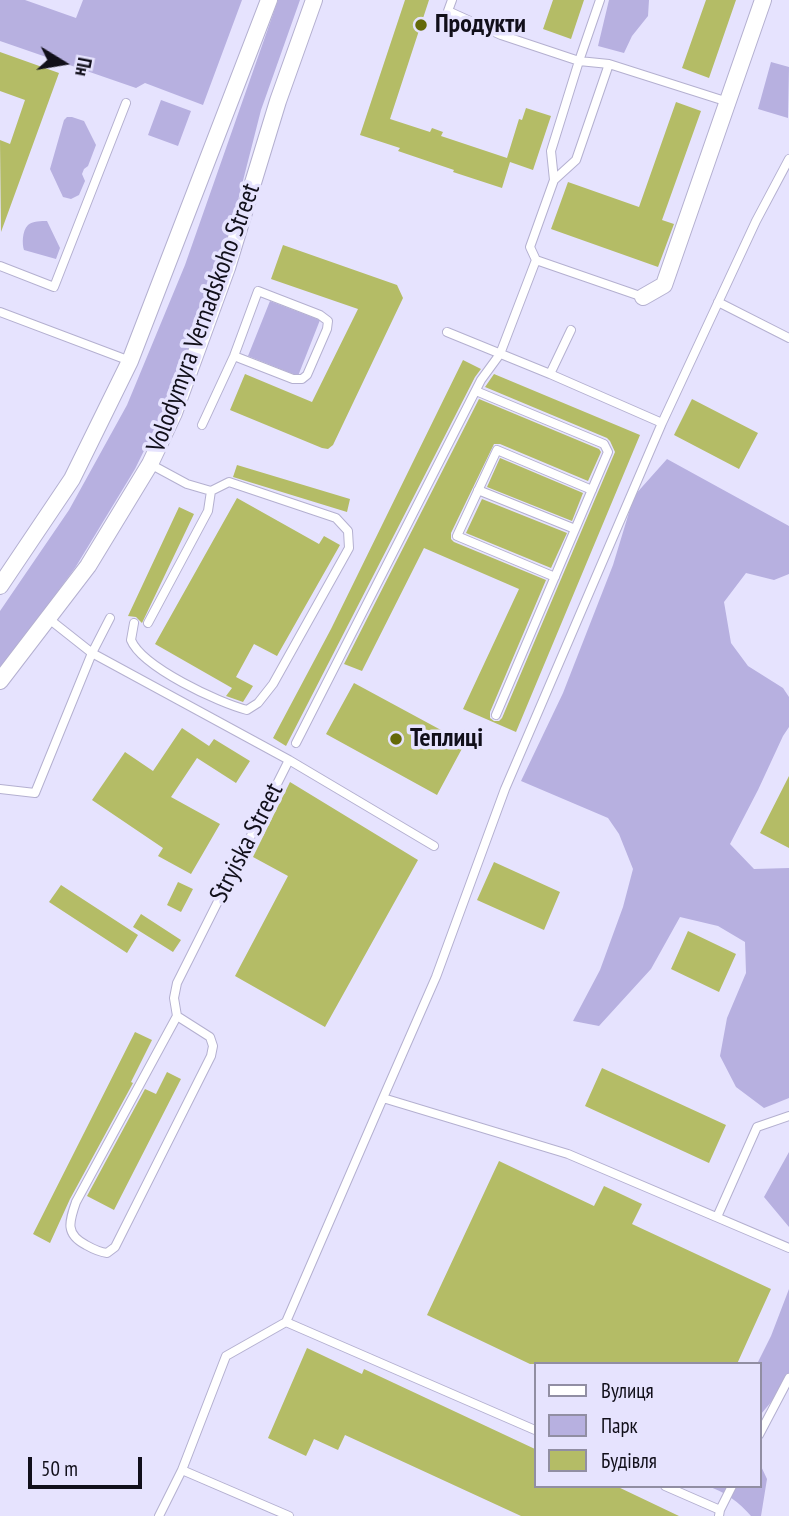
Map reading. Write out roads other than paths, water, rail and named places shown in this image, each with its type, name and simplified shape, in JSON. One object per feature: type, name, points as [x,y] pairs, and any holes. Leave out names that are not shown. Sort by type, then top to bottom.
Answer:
[{"type":"street","name":"Volodymyra Vernadskoho Street","points":[[0,586],[72,479],[130,361],[270,0]]},
{"type":"street","name":"Volodymyra Vernadskoho Street","points":[[0,681],[88,566],[150,464],[174,413],[228,268],[278,101],[314,0]]},
{"type":"street","points":[[643,297],[664,285],[763,0]]},
{"type":"lane","points":[[452,0],[449,11],[501,35],[579,61],[609,64],[728,102]]},
{"type":"lane","points":[[296,743],[476,391],[500,354],[536,260],[530,247],[554,180],[551,151],[600,0]]},
{"type":"lane","points":[[554,180],[576,160],[609,64]]},
{"type":"lane","points":[[0,266],[54,287],[126,103]]},
{"type":"lane","points":[[159,1516],[182,1469],[226,1356],[285,1322],[436,976],[505,789],[662,423],[755,221],[789,159]]},
{"type":"lane","points":[[536,260],[643,297]]},
{"type":"lane","points":[[202,425],[234,356],[258,291],[320,314],[328,321],[307,375],[302,379],[293,379],[234,356]]},
{"type":"lane","points":[[718,302],[789,338]]},
{"type":"lane","points":[[0,312],[130,361]]},
{"type":"lane","points":[[550,374],[571,330]]},
{"type":"lane","points":[[447,332],[662,423]]},
{"type":"lane","points":[[476,391],[604,444],[608,452],[496,715]]},
{"type":"lane","points":[[555,578],[457,536],[497,450],[592,490]]},
{"type":"lane","points":[[134,623],[131,640],[137,650],[166,672],[221,702],[247,710],[258,704],[273,684],[349,548],[348,531],[336,518],[229,482],[211,491],[187,484],[150,464]]},
{"type":"lane","points":[[478,490],[575,529]]},
{"type":"lane","points":[[148,624],[208,511],[211,491]]},
{"type":"lane","points":[[0,789],[35,793],[92,653],[110,618]]},
{"type":"lane","name":"Stryiska Street","points":[[49,619],[92,653],[289,760],[177,983],[174,998],[177,1016]]},
{"type":"lane","points":[[289,760],[434,846]]},
{"type":"lane","points":[[177,1016],[210,1037],[213,1046],[211,1056],[115,1247],[107,1253],[98,1252],[76,1240],[71,1232],[76,1202],[177,1016]]},
{"type":"lane","points":[[383,1098],[568,1154],[789,1248]]},
{"type":"lane","points":[[717,1217],[757,1127],[789,1116]]},
{"type":"lane","points":[[285,1322],[534,1430]]},
{"type":"lane","points":[[761,1431],[789,1378]]},
{"type":"lane","points":[[182,1469],[289,1516]]},
{"type":"lane","points":[[669,1488],[720,1513],[731,1488]]},
{"type":"place","name":"Продукти","points":[[421,25]]},
{"type":"place","name":"Теплиці","points":[[396,739]]}]
